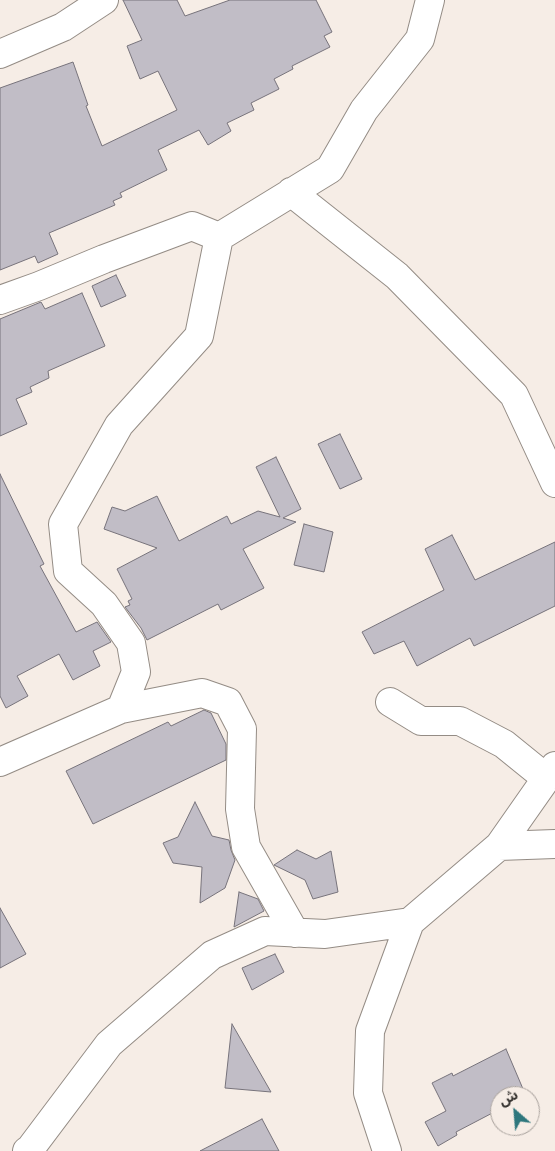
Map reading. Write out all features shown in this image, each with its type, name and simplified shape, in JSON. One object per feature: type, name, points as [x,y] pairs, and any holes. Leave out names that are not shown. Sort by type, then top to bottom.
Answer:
[{"type":"street","points":[[0,54],[63,27],[104,0]]},
{"type":"street","points":[[121,709],[136,672],[131,643],[104,604],[68,572],[63,524],[119,425],[199,336],[219,236],[330,169],[364,110],[420,39],[430,0]]},
{"type":"street","points":[[291,192],[398,276],[514,395],[547,447],[555,483]]},
{"type":"street","points":[[0,300],[192,226],[219,236]]},
{"type":"street","points":[[0,762],[121,709],[202,693],[228,702],[242,729],[240,809],[246,847],[296,932]]},
{"type":"street","points":[[387,1151],[368,1093],[370,1031],[410,922],[500,846],[551,772],[460,721],[420,721],[390,702]]},
{"type":"street","points":[[500,846],[555,844]]},
{"type":"street","points":[[27,1151],[109,1044],[212,955],[265,932],[326,934],[410,922]]},
{"type":"building","points":[[123,0],[177,0],[185,16],[230,0],[316,0],[332,32],[324,36],[330,47],[292,66],[293,69],[274,79],[279,89],[251,103],[254,110],[227,123],[231,131],[208,145],[199,130],[158,150],[167,170],[120,193],[122,197],[113,201],[115,205],[49,233],[58,254],[38,263],[35,256],[0,270],[0,88],[73,62],[88,105],[86,106],[102,146],[177,110],[158,71],[140,79],[127,46],[142,40]]},
{"type":"building","points":[[116,275],[126,296],[101,307],[92,286]]},
{"type":"building","points":[[82,293],[105,346],[48,371],[49,378],[30,387],[32,392],[16,399],[27,424],[0,436],[0,319],[41,302],[45,309]]},
{"type":"building","points":[[340,434],[362,479],[340,489],[318,444]]},
{"type":"building","points":[[276,457],[301,509],[283,518],[296,522],[243,549],[264,588],[221,610],[218,604],[147,640],[141,628],[125,607],[130,605],[128,601],[132,599],[117,569],[157,548],[104,529],[112,507],[125,511],[157,496],[179,541],[227,516],[231,524],[258,511],[280,517],[256,467]]},
{"type":"building","points":[[0,474],[44,564],[40,566],[76,632],[97,622],[111,642],[93,651],[100,666],[73,680],[59,654],[17,676],[28,696],[6,708],[0,696]]},
{"type":"building","points":[[304,524],[333,532],[324,572],[294,565]]},
{"type":"building","points":[[452,535],[475,580],[555,542],[555,606],[474,646],[470,638],[417,666],[404,641],[374,654],[362,632],[444,590],[425,549]]},
{"type":"building","points":[[204,710],[211,713],[226,744],[226,760],[93,824],[66,771],[168,722],[171,726]]},
{"type":"building","points":[[195,802],[212,836],[229,840],[235,860],[225,888],[200,903],[202,867],[173,863],[163,843],[178,837]]},
{"type":"building","points":[[297,850],[316,859],[331,851],[338,892],[313,899],[305,880],[274,865]]},
{"type":"building","points":[[239,892],[258,899],[264,911],[234,927]]},
{"type":"building","points":[[0,908],[26,954],[0,968]]},
{"type":"building","points":[[275,954],[284,972],[252,990],[242,968]]},
{"type":"building","points":[[232,1024],[271,1092],[225,1088]]},
{"type":"building","points":[[506,1049],[522,1086],[490,1086],[490,1114],[456,1132],[457,1135],[438,1146],[425,1122],[446,1111],[432,1083],[452,1073],[453,1076]]},
{"type":"building","points":[[262,1119],[279,1151],[200,1151]]}]
